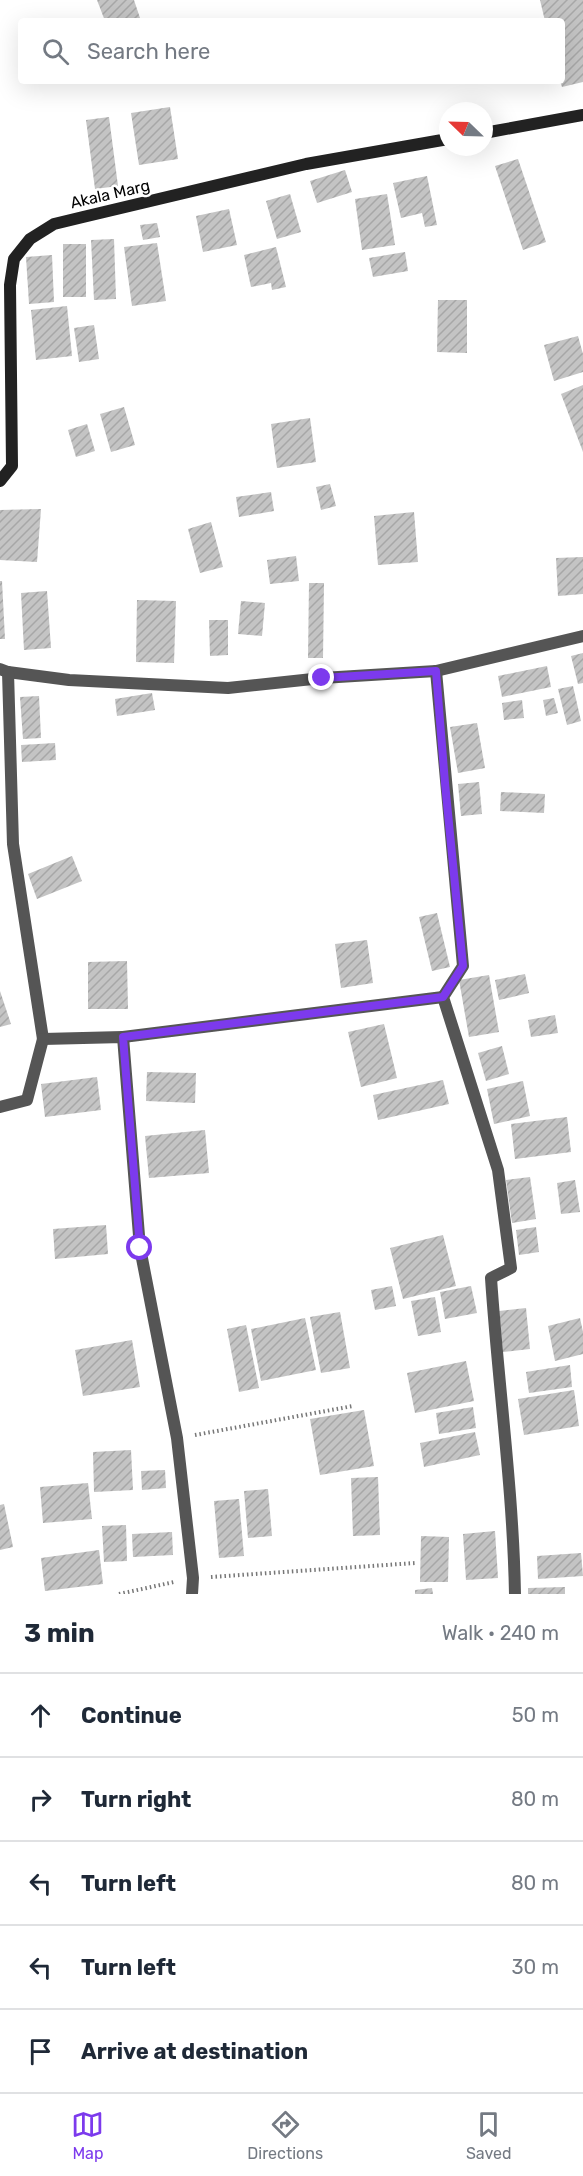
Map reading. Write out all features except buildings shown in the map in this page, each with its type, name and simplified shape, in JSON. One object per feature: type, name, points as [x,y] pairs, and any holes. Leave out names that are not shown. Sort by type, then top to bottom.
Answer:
[{"type":"main road","points":[[493,131],[583,115]]},
{"type":"main road","name":"Akala Marg","points":[[0,481],[12,466],[10,285],[14,259],[30,239],[54,224],[83,217],[306,164],[439,141]]},
{"type":"street","points":[[0,1107],[27,1100],[43,1039],[13,844],[4,670],[69,680],[228,687],[436,671],[583,636]]},
{"type":"street","points":[[436,671],[463,966],[443,997]]},
{"type":"street","points":[[43,1039],[123,1037],[443,997]]},
{"type":"street","points":[[443,997],[498,1170],[511,1268],[491,1278],[498,1376],[514,1530],[515,1594]]},
{"type":"street","points":[[123,1037],[140,1248],[177,1438],[193,1578],[192,1594]]},
{"type":"path","points":[[177,1438],[353,1407]]},
{"type":"path","points":[[119,1594],[193,1578],[415,1563]]},
{"type":"route","points":[[140,1248],[123,1037],[443,997],[463,966],[436,671],[322,678]]}]
